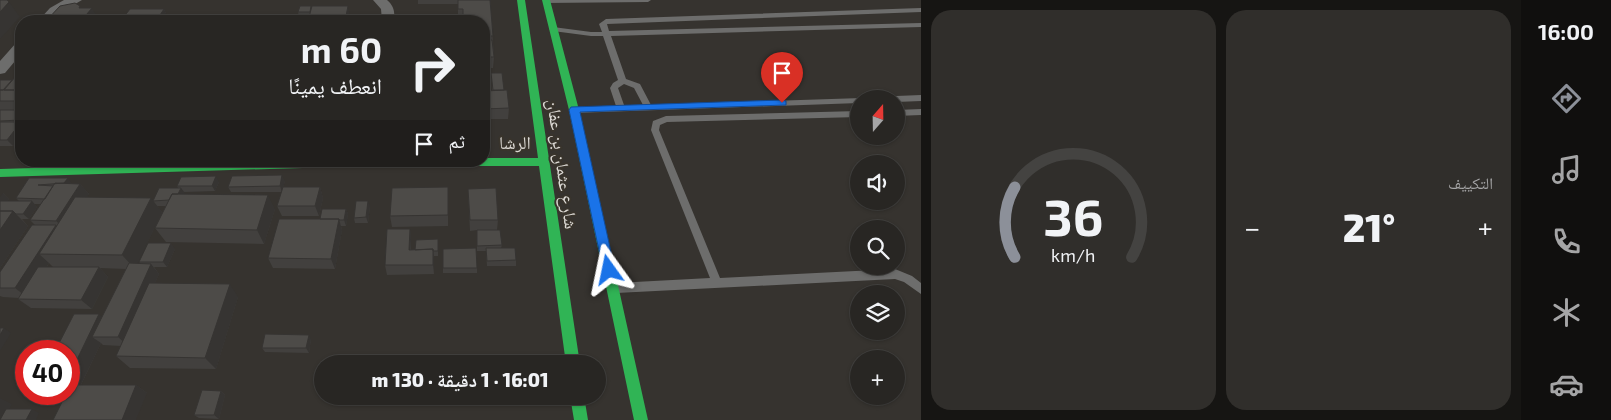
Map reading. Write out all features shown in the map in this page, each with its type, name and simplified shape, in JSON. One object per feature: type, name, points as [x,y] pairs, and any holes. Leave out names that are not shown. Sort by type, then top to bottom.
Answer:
[{"type":"street","points":[[49,15],[66,3],[76,0]]},
{"type":"street","points":[[379,0],[386,4],[389,15]]},
{"type":"street","name":"شارع عثمان بن عفان","points":[[521,0],[572,355]]},
{"type":"street","name":"شارع عثمان بن عفان","points":[[546,1],[574,110],[641,420]]},
{"type":"street","points":[[0,70],[15,53]]},
{"type":"street","name":"الرشا","points":[[490,162],[544,162]]},
{"type":"street","name":"الرشا","points":[[0,173],[200,167]]},
{"type":"street","points":[[578,405],[581,420]]},
{"type":"lane","points":[[546,1],[648,0]]},
{"type":"lane","points":[[623,82],[603,24],[606,21],[921,10]]},
{"type":"lane","points":[[552,29],[576,33],[606,33],[921,25]]},
{"type":"lane","points":[[621,108],[614,88],[615,85],[623,82],[637,86],[648,107]]},
{"type":"lane","points":[[905,99],[921,98]]},
{"type":"lane","points":[[574,110],[850,100]]},
{"type":"lane","points":[[905,113],[921,112]]},
{"type":"lane","points":[[717,283],[656,130],[656,123],[666,120],[850,114]]},
{"type":"lane","points":[[612,288],[895,274],[908,278],[921,289]]},
{"type":"building","points":[[0,0],[7,0],[9,2],[0,12]]},
{"type":"building","points":[[458,0],[490,0],[493,36],[490,36],[490,15],[463,15],[463,9],[458,9]]},
{"type":"building","points":[[75,3],[80,6],[79,8],[92,8],[86,15],[52,15],[60,6]]},
{"type":"building","points":[[300,6],[311,6],[310,12],[298,12]]},
{"type":"building","points":[[312,6],[348,6],[346,15],[310,15]]},
{"type":"building","points":[[130,9],[164,9],[160,15],[125,15]]},
{"type":"building","points":[[490,40],[492,40],[494,57],[490,57]]},
{"type":"building","points":[[491,73],[502,73],[504,90],[493,90]]},
{"type":"building","points":[[15,77],[15,90],[4,90]]},
{"type":"building","points":[[0,80],[12,80],[3,90],[0,90]]},
{"type":"building","points":[[0,90],[15,90],[15,101],[0,101]]},
{"type":"building","points":[[507,90],[509,108],[490,109],[490,91]]},
{"type":"building","points":[[0,110],[15,110],[15,120],[0,121]]},
{"type":"building","points":[[0,122],[15,122],[15,130],[7,140],[0,140]]},
{"type":"building","points":[[282,175],[280,186],[228,187],[232,176]]},
{"type":"building","points":[[216,176],[212,186],[177,186],[181,177]]},
{"type":"building","points":[[29,178],[68,178],[64,183],[38,185],[53,186],[45,199],[16,198]]},
{"type":"building","points":[[55,183],[80,184],[56,221],[30,220]]},
{"type":"building","points":[[283,187],[320,187],[315,206],[277,206]]},
{"type":"building","points":[[448,187],[448,215],[390,216],[392,188]]},
{"type":"building","points":[[159,188],[181,188],[178,194],[172,194],[169,200],[153,201]]},
{"type":"building","points":[[496,188],[498,220],[470,220],[468,189]]},
{"type":"building","points":[[172,194],[268,195],[257,230],[155,228]]},
{"type":"building","points":[[75,197],[151,198],[122,255],[39,254]]},
{"type":"building","points":[[0,201],[32,201],[23,214],[16,214],[13,211],[0,211]]},
{"type":"building","points":[[356,201],[368,201],[366,217],[354,218]]},
{"type":"building","points":[[322,209],[346,209],[344,220],[320,219]]},
{"type":"building","points":[[0,211],[13,211],[0,230]]},
{"type":"building","points":[[279,219],[339,219],[331,259],[268,258]]},
{"type":"building","points":[[32,225],[56,225],[15,288],[0,288],[0,272]]},
{"type":"building","points":[[387,229],[410,229],[409,250],[433,249],[433,265],[385,265]]},
{"type":"building","points":[[477,230],[500,230],[502,245],[477,246]]},
{"type":"building","points":[[438,239],[438,251],[433,251],[433,249],[415,250],[416,240]]},
{"type":"building","points":[[148,243],[171,243],[163,262],[139,262]]},
{"type":"building","points":[[476,248],[477,268],[443,268],[443,249]]},
{"type":"building","points":[[486,248],[515,248],[516,260],[487,261]]},
{"type":"building","points":[[129,263],[151,264],[118,337],[92,337]]},
{"type":"building","points":[[38,267],[99,267],[81,300],[18,299]]},
{"type":"building","points":[[149,283],[230,284],[205,358],[116,356]]},
{"type":"building","points":[[74,314],[99,314],[80,353],[80,340],[61,340]]},
{"type":"building","points":[[265,334],[309,335],[306,348],[262,348]]},
{"type":"building","points":[[80,385],[136,385],[122,420],[53,420],[60,405],[80,405]]},
{"type":"building","points":[[202,390],[221,391],[214,415],[194,415]]},
{"type":"building","points":[[6,409],[32,409],[26,420],[0,420]]},
{"type":"traffic: fast","points":[[521,0],[572,355]]},
{"type":"traffic: fast","points":[[546,0],[574,110],[641,420]]},
{"type":"traffic: fast","points":[[490,162],[544,162]]},
{"type":"traffic: fast","points":[[0,173],[200,167]]},
{"type":"traffic: fast","points":[[578,405],[581,420]]},
{"type":"route","points":[[609,270],[574,110],[782,103]]}]
